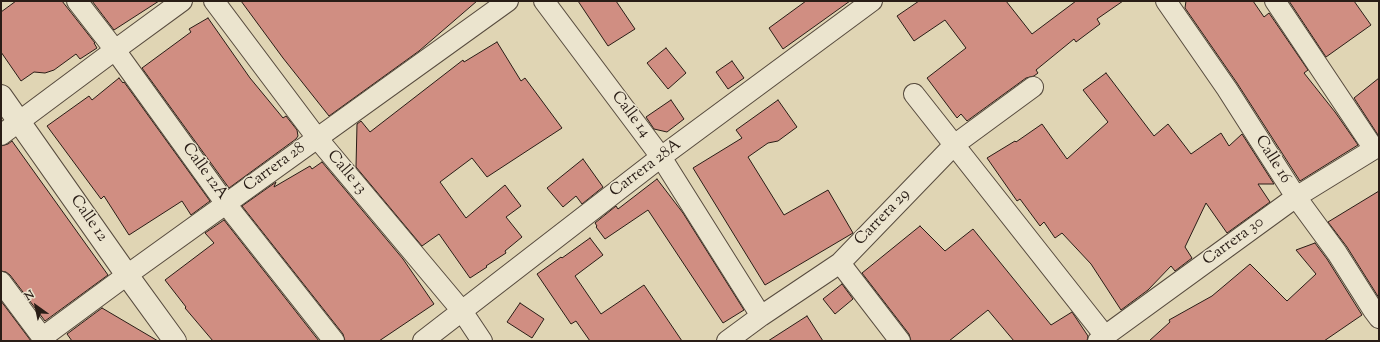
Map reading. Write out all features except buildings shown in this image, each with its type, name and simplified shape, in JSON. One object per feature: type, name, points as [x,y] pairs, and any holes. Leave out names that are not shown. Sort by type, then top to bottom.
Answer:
[{"type":"street","name":"Calle 12A","points":[[77,1],[226,204],[334,341]]},
{"type":"street","points":[[1,135],[182,1]]},
{"type":"street","name":"Calle 13","points":[[214,1],[317,138],[462,311],[482,341]]},
{"type":"street","name":"Carrera 28","points":[[44,339],[127,275],[508,1]]},
{"type":"street","name":"Calle 14","points":[[544,1],[661,157],[761,316]]},
{"type":"street","name":"Carrera 28A","points":[[424,341],[661,157],[872,1]]},
{"type":"street","name":"Calle 16","points":[[1166,1],[1227,89],[1296,197],[1337,253],[1379,318]]},
{"type":"street","name":"Carrera 30","points":[[1101,339],[1296,197],[1374,149],[1275,1]]},
{"type":"street","name":"Carrera 29","points":[[727,341],[761,316],[840,263],[954,145],[1033,87]]},
{"type":"street","points":[[914,94],[1101,339]]},
{"type":"street","name":"Calle 12","points":[[1,96],[175,341]]},
{"type":"street","points":[[840,263],[900,341]]},
{"type":"street","points":[[1,282],[44,339]]}]
